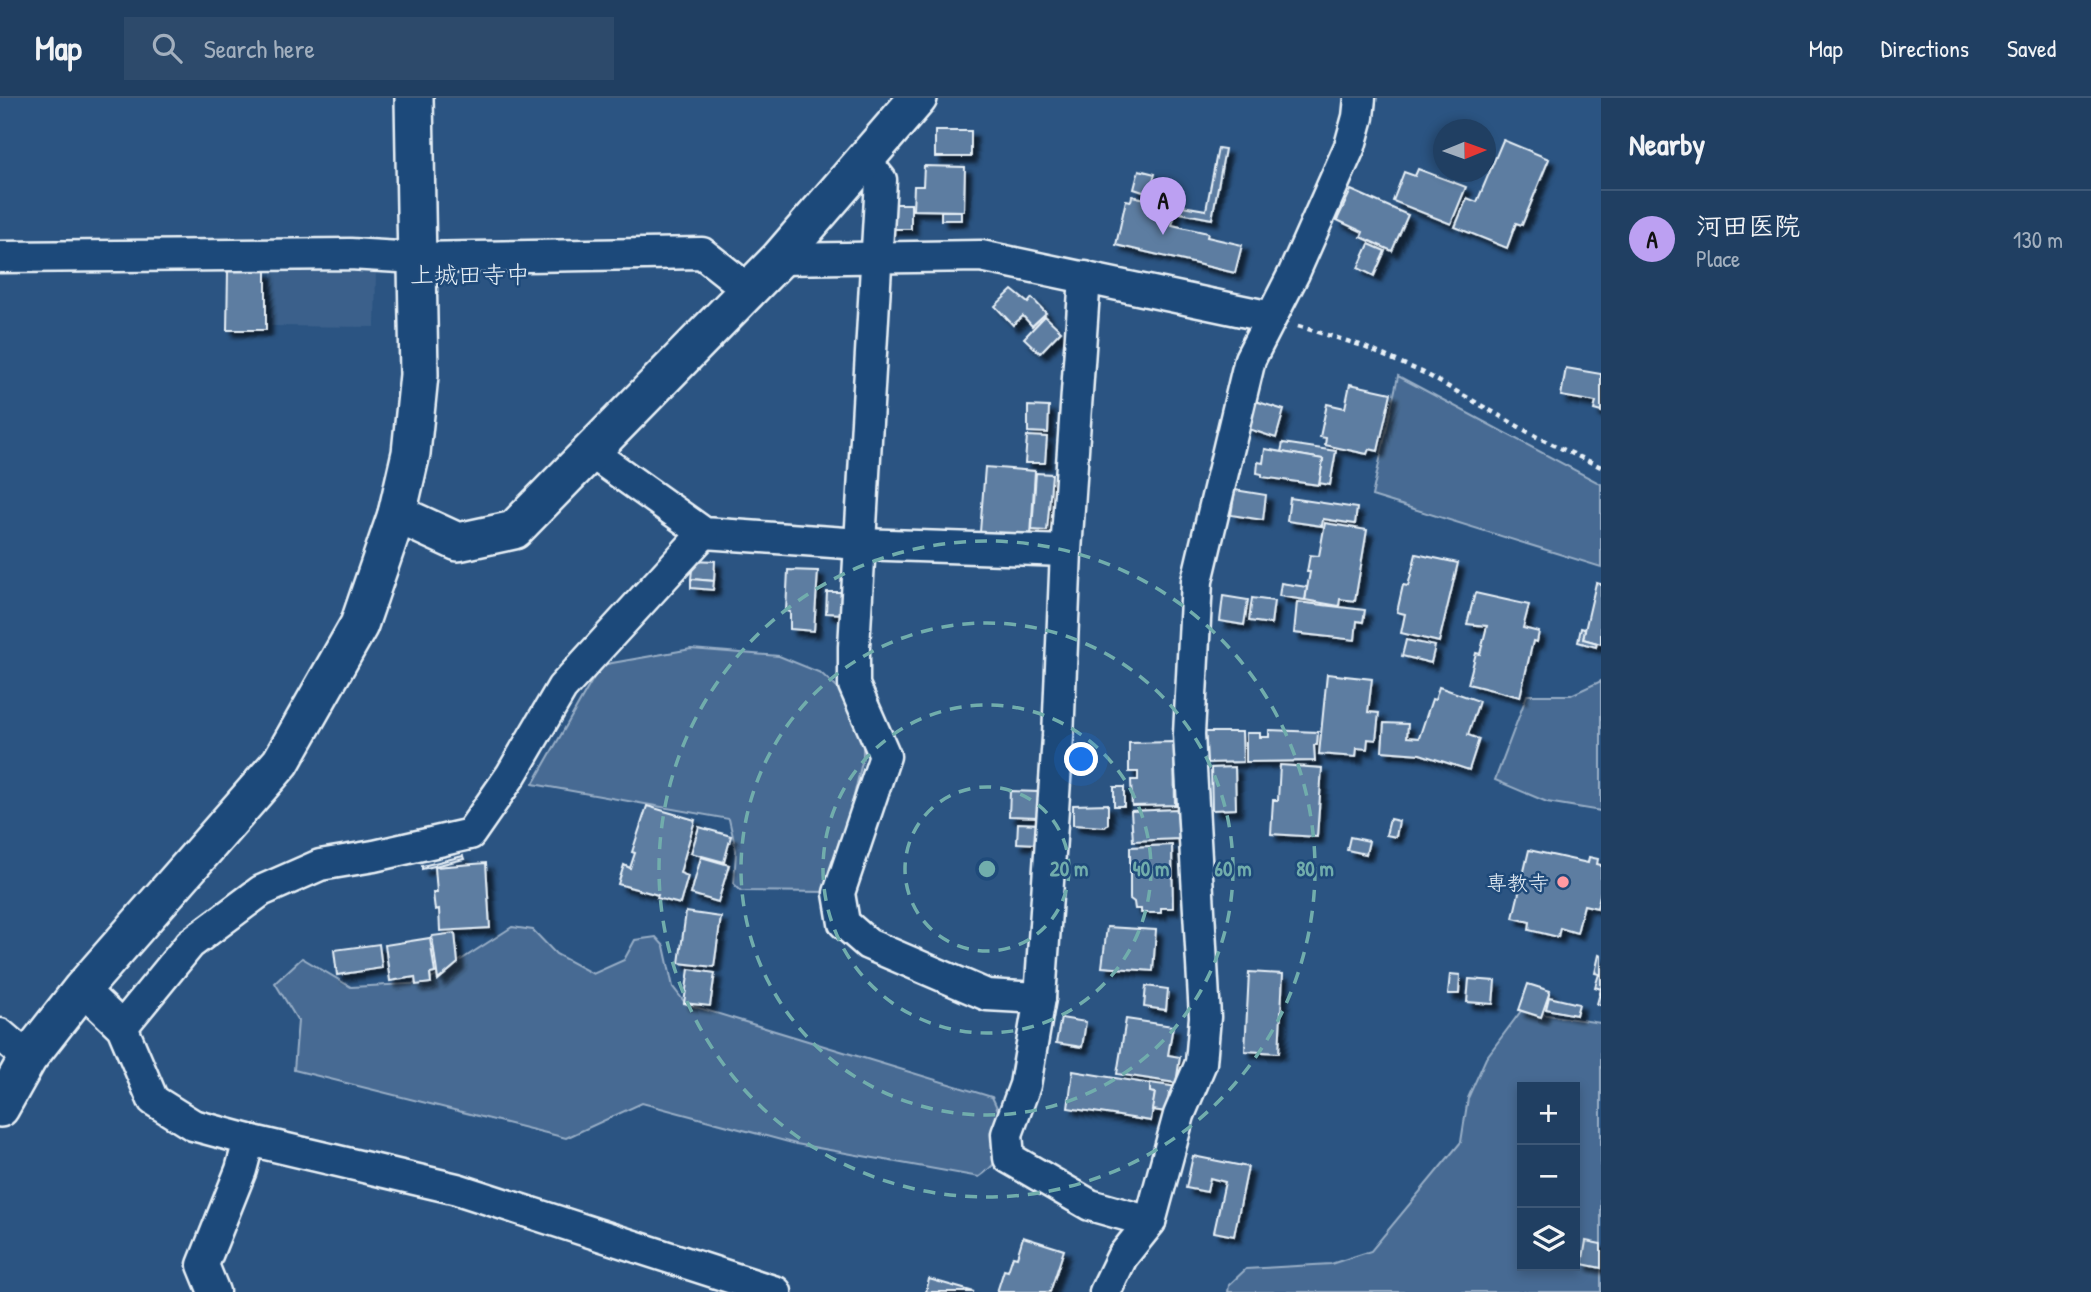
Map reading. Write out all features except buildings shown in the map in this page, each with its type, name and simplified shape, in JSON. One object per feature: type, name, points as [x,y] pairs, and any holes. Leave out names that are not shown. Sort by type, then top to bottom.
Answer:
[{"type":"street","points":[[0,1108],[27,1058],[82,989],[281,762],[359,625],[397,514],[411,453],[419,375],[414,98]]},
{"type":"street","points":[[1105,1292],[1122,1257],[1150,1222],[1179,1115],[1200,1063],[1205,1017],[1189,734],[1197,581],[1250,359],[1294,273],[1350,146],[1360,98]]},
{"type":"street","points":[[397,514],[458,542],[514,530],[779,259],[865,160],[906,103]]},
{"type":"street","points":[[865,160],[881,180],[854,685],[885,756],[839,893],[845,923],[868,943],[987,995],[1040,998]]},
{"type":"street","points":[[0,257],[350,254],[416,258],[702,253],[749,290]]},
{"type":"street","points":[[779,259],[981,256],[1271,317]]},
{"type":"street","points":[[1085,276],[1040,998],[1025,1085],[1007,1134],[1009,1158],[1090,1205],[1150,1222]]},
{"type":"street","points":[[592,453],[704,533],[860,544],[1066,551]]},
{"type":"street","points":[[122,1027],[190,944],[261,891],[320,865],[374,856],[470,834],[511,775],[562,688],[704,533]]},
{"type":"street","points":[[82,989],[122,1027],[153,1100],[193,1125],[457,1189],[776,1292]]},
{"type":"street","points":[[0,1034],[27,1058]]},
{"type":"street","points":[[214,1292],[203,1265],[241,1170],[249,1140]]},
{"type":"path","points":[[1271,317],[1360,345],[1424,373],[1537,437],[1601,467]]},
{"type":"shaded area","points":[[272,269],[376,270],[375,327],[271,326]]},
{"type":"shaded area","points":[[1398,376],[1601,484],[1601,567],[1372,496]]},
{"type":"shaded area","points":[[691,649],[779,656],[821,673],[846,696],[863,735],[863,758],[831,892],[741,891],[734,884],[736,850],[729,819],[533,784],[601,665]]},
{"type":"shaded area","points":[[1601,681],[1601,811],[1547,802],[1495,780],[1527,695],[1571,695]]},
{"type":"shaded area","points":[[512,927],[533,930],[556,954],[593,974],[624,960],[635,940],[656,937],[664,946],[673,987],[686,1004],[992,1097],[1004,1131],[1002,1151],[990,1168],[979,1177],[796,1144],[642,1103],[566,1138],[294,1070],[298,1021],[275,983],[302,958],[351,987],[425,983]]},
{"type":"shaded area","points":[[1521,1011],[1601,1023],[1601,1292],[1228,1292],[1229,1285],[1246,1269],[1331,1264],[1371,1251],[1461,1142],[1468,1098],[1486,1058]]},
{"type":"place","name":"河田医院","points":[[1163,235]]},
{"type":"place","name":"専教寺","points":[[1563,882]]},
{"type":"district","name":"上城田寺中","points":[[470,274]]}]
